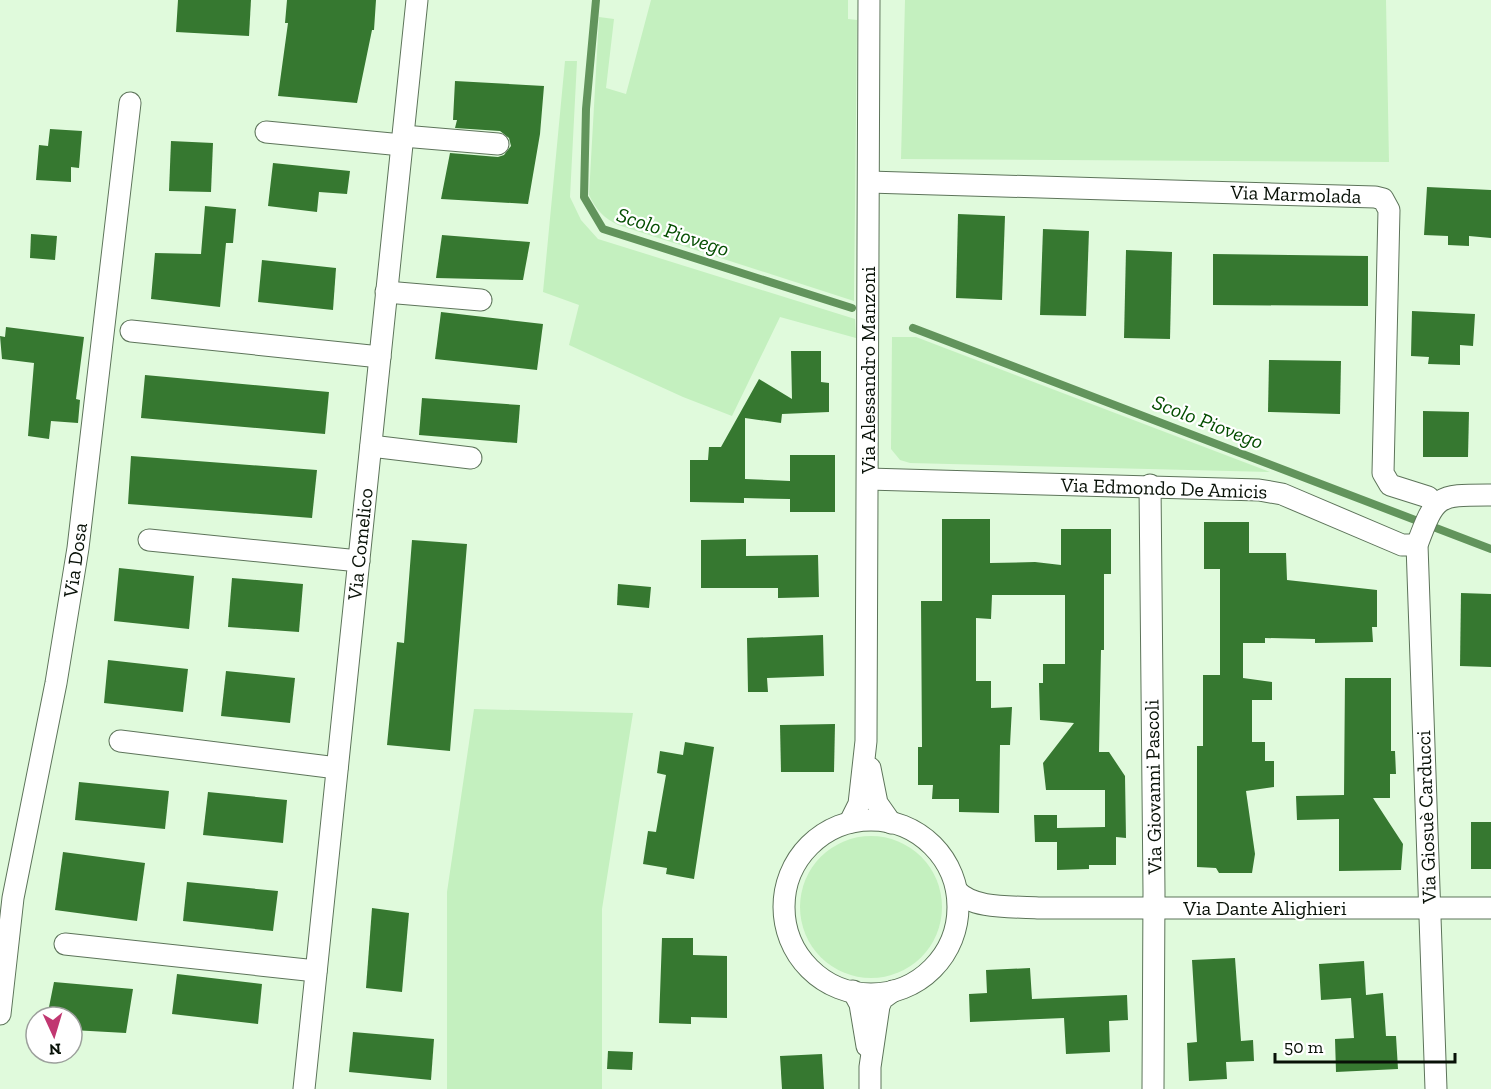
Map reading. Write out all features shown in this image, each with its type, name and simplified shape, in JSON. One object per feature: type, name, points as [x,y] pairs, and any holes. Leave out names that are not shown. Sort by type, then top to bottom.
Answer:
[{"type":"street","name":"Via Comelico","points":[[304,1089],[417,0]]},
{"type":"street","name":"Via Alessandro Manzoni","points":[[866,741],[869,0]]},
{"type":"street","name":"Via Dosa","points":[[0,1014],[13,898],[56,683],[78,548],[130,103]]},
{"type":"street","points":[[266,132],[498,144]]},
{"type":"street","name":"Via Marmolada","points":[[869,182],[1383,199],[1389,210],[1383,473],[1390,485],[1420,494],[1433,508]]},
{"type":"street","points":[[386,292],[481,300]]},
{"type":"street","points":[[131,331],[380,357]]},
{"type":"street","points":[[371,446],[471,458]]},
{"type":"street","name":"Via Edmondo De Amicis","points":[[868,480],[1150,485],[1259,490],[1282,494],[1402,545],[1419,539]]},
{"type":"street","name":"Via Giovanni Pascoli","points":[[1150,485],[1154,907],[1153,1089]]},
{"type":"street","points":[[1419,539],[1433,508],[1450,495],[1491,495]]},
{"type":"street","name":"Via Giosuè Carducci","points":[[1419,539],[1436,1089]]},
{"type":"street","points":[[149,540],[359,561]]},
{"type":"street","points":[[120,741],[337,768]]},
{"type":"street","points":[[850,822],[859,804],[866,741]]},
{"type":"street","points":[[866,741],[877,803],[891,823]]},
{"type":"street","points":[[850,822],[891,823],[917,833],[928,841],[945,863],[957,891],[958,924],[952,941],[929,974],[914,984],[869,994],[853,991],[825,980],[802,961],[787,931],[784,904],[788,878],[813,841],[850,822]]},
{"type":"street","name":"Via Dante Alighieri","points":[[957,891],[965,898],[978,903],[1038,908],[1491,908]]},
{"type":"street","name":"Via Dante Alighieri","points":[[958,924],[973,917],[1038,908]]},
{"type":"street","points":[[65,944],[316,971]]},
{"type":"street","points":[[870,1089],[870,1067],[880,1003],[893,990]]},
{"type":"street","points":[[853,991],[860,1004],[870,1067]]},
{"type":"green space","points":[[651,0],[848,0],[848,19],[857,20],[854,301],[618,225],[595,205],[589,195],[599,17],[614,19],[606,88],[626,94]]},
{"type":"green space","points":[[905,0],[1386,0],[1389,162],[901,159]]},
{"type":"green space","points":[[565,61],[577,61],[570,197],[581,220],[598,239],[855,319],[856,338],[780,317],[732,416],[683,397],[569,345],[579,305],[543,292]]},
{"type":"green space","points":[[892,337],[916,337],[1270,472],[910,463],[900,460],[891,449]]},
{"type":"green space","points":[[474,709],[633,713],[602,909],[602,1089],[447,1089],[447,892]]},
{"type":"green space","points":[[871,836],[898,841],[921,857],[937,880],[942,907],[937,934],[921,957],[898,973],[871,978],[844,973],[821,957],[805,934],[800,907],[805,880],[821,857],[844,841]]},
{"type":"building","points":[[178,0],[251,0],[249,36],[176,32]]},
{"type":"building","points":[[287,0],[376,0],[374,30],[372,30],[357,103],[278,96],[288,23],[285,23]]},
{"type":"building","points":[[455,81],[544,86],[540,134],[528,204],[441,199],[450,153],[498,157],[504,155],[511,146],[509,138],[500,131],[455,128],[457,120],[453,120]]},
{"type":"building","points":[[50,129],[82,131],[79,168],[71,167],[71,182],[36,180],[39,145],[48,146]]},
{"type":"building","points":[[171,141],[213,143],[211,192],[169,191]]},
{"type":"building","points":[[273,163],[350,171],[347,194],[319,192],[317,212],[268,206]]},
{"type":"building","points":[[1427,187],[1491,190],[1491,238],[1469,236],[1469,246],[1448,245],[1448,236],[1424,235]]},
{"type":"building","points":[[205,206],[236,209],[233,243],[226,243],[220,307],[151,299],[155,253],[201,254]]},
{"type":"building","points":[[958,214],[1005,216],[1002,300],[956,298]]},
{"type":"building","points":[[1043,229],[1089,231],[1086,316],[1040,315]]},
{"type":"building","points":[[31,234],[57,236],[55,260],[30,258]]},
{"type":"building","points":[[442,235],[530,242],[523,280],[436,278]]},
{"type":"building","points":[[1126,250],[1172,252],[1170,339],[1124,338]]},
{"type":"building","points":[[1213,254],[1368,256],[1368,306],[1213,305]]},
{"type":"building","points":[[262,260],[336,268],[333,310],[258,302]]},
{"type":"building","points":[[1412,311],[1475,314],[1473,346],[1460,345],[1460,365],[1428,364],[1429,357],[1411,356]]},
{"type":"building","points":[[441,312],[543,324],[537,370],[435,359]]},
{"type":"building","points":[[6,327],[84,337],[76,399],[80,400],[78,423],[51,421],[49,439],[28,436],[34,363],[2,359],[0,336],[5,337]]},
{"type":"building","points":[[791,351],[821,351],[821,382],[829,383],[829,412],[782,414],[781,423],[745,418],[745,479],[790,481],[790,455],[835,455],[835,512],[790,512],[790,499],[744,498],[744,503],[690,502],[690,460],[708,460],[709,447],[721,447],[759,379],[792,399]]},
{"type":"building","points":[[1269,360],[1341,361],[1340,414],[1268,412]]},
{"type":"building","points":[[145,375],[329,392],[325,434],[141,418]]},
{"type":"building","points":[[422,398],[520,405],[517,443],[419,435]]},
{"type":"building","points":[[1423,411],[1469,412],[1468,457],[1423,457]]},
{"type":"building","points":[[131,456],[317,470],[312,518],[128,504]]},
{"type":"building","points":[[942,519],[990,519],[990,563],[1035,562],[1061,565],[1061,529],[1111,529],[1111,574],[1104,574],[1104,650],[1101,650],[1099,752],[1109,752],[1125,776],[1126,838],[1116,837],[1116,865],[1089,865],[1089,869],[1057,870],[1057,842],[1035,842],[1034,815],[1057,815],[1057,828],[1105,827],[1105,790],[1046,790],[1043,763],[1074,723],[1040,720],[1039,683],[1043,683],[1043,664],[1065,664],[1065,595],[992,595],[991,619],[976,618],[976,681],[991,681],[991,708],[1012,707],[1010,745],[1000,745],[999,813],[959,812],[959,799],[932,799],[933,785],[918,785],[918,747],[922,747],[921,601],[942,601]]},
{"type":"building","points":[[1204,522],[1249,522],[1249,553],[1286,553],[1287,580],[1377,590],[1377,627],[1372,627],[1373,642],[1315,643],[1315,639],[1265,638],[1265,643],[1243,643],[1243,678],[1272,682],[1272,700],[1252,700],[1252,742],[1265,742],[1265,761],[1274,761],[1274,787],[1246,791],[1255,854],[1252,873],[1219,873],[1216,868],[1197,867],[1197,746],[1203,746],[1203,675],[1220,675],[1220,569],[1204,569]]},
{"type":"building","points":[[746,539],[746,556],[818,555],[819,597],[778,598],[778,588],[701,588],[701,540]]},
{"type":"building","points":[[412,540],[467,544],[450,751],[387,745],[397,642],[404,643]]},
{"type":"building","points":[[119,568],[194,576],[189,629],[114,621]]},
{"type":"building","points":[[232,578],[303,584],[299,632],[228,627]]},
{"type":"building","points":[[618,584],[651,587],[649,608],[617,605]]},
{"type":"building","points":[[1461,593],[1491,594],[1491,667],[1460,666]]},
{"type":"building","points":[[823,635],[824,676],[767,678],[768,692],[748,692],[747,638]]},
{"type":"building","points":[[108,660],[188,669],[183,712],[104,703]]},
{"type":"building","points":[[226,671],[295,678],[290,723],[221,716]]},
{"type":"building","points":[[1345,678],[1391,678],[1391,751],[1395,751],[1396,774],[1390,774],[1390,798],[1373,798],[1403,844],[1401,870],[1339,871],[1339,819],[1297,820],[1296,796],[1344,795]]},
{"type":"building","points":[[835,724],[834,772],[781,772],[780,725]]},
{"type":"building","points":[[685,742],[714,747],[694,879],[666,874],[667,868],[643,864],[648,831],[656,832],[666,775],[657,773],[660,751],[683,755]]},
{"type":"building","points":[[79,782],[169,791],[165,829],[75,820]]},
{"type":"building","points":[[208,792],[287,800],[283,843],[203,835]]},
{"type":"building","points":[[1471,822],[1491,822],[1491,869],[1471,869]]},
{"type":"building","points":[[63,852],[145,863],[137,921],[55,910]]},
{"type":"building","points":[[187,882],[278,891],[273,931],[183,921]]},
{"type":"building","points":[[372,908],[409,913],[402,992],[366,988]]},
{"type":"building","points":[[662,938],[693,938],[693,955],[727,956],[727,1018],[691,1017],[691,1024],[659,1023]]},
{"type":"building","points":[[1235,958],[1241,1041],[1253,1040],[1254,1061],[1226,1062],[1227,1079],[1189,1081],[1187,1043],[1197,1042],[1192,960]]},
{"type":"building","points":[[1364,961],[1366,995],[1383,993],[1386,1036],[1396,1036],[1398,1069],[1336,1072],[1335,1039],[1354,1038],[1351,998],[1321,1000],[1319,964]]},
{"type":"building","points":[[1030,968],[1032,999],[1127,995],[1128,1020],[1109,1021],[1110,1052],[1066,1054],[1064,1018],[970,1022],[969,994],[987,993],[986,970]]},
{"type":"building","points":[[177,974],[262,984],[258,1024],[172,1014]]},
{"type":"building","points":[[54,982],[133,989],[126,1033],[84,1031],[84,1005],[49,1005]]},
{"type":"building","points":[[353,1032],[434,1039],[431,1080],[349,1072]]},
{"type":"building","points":[[608,1051],[633,1052],[632,1070],[607,1069]]},
{"type":"building","points":[[822,1054],[824,1089],[782,1089],[780,1056]]},
{"type":"waterway","name":"Scolo Piovego","points":[[596,0],[586,109],[584,197],[603,229],[852,308]]},
{"type":"waterway","name":"Scolo Piovego","points":[[913,328],[1491,549]]}]
